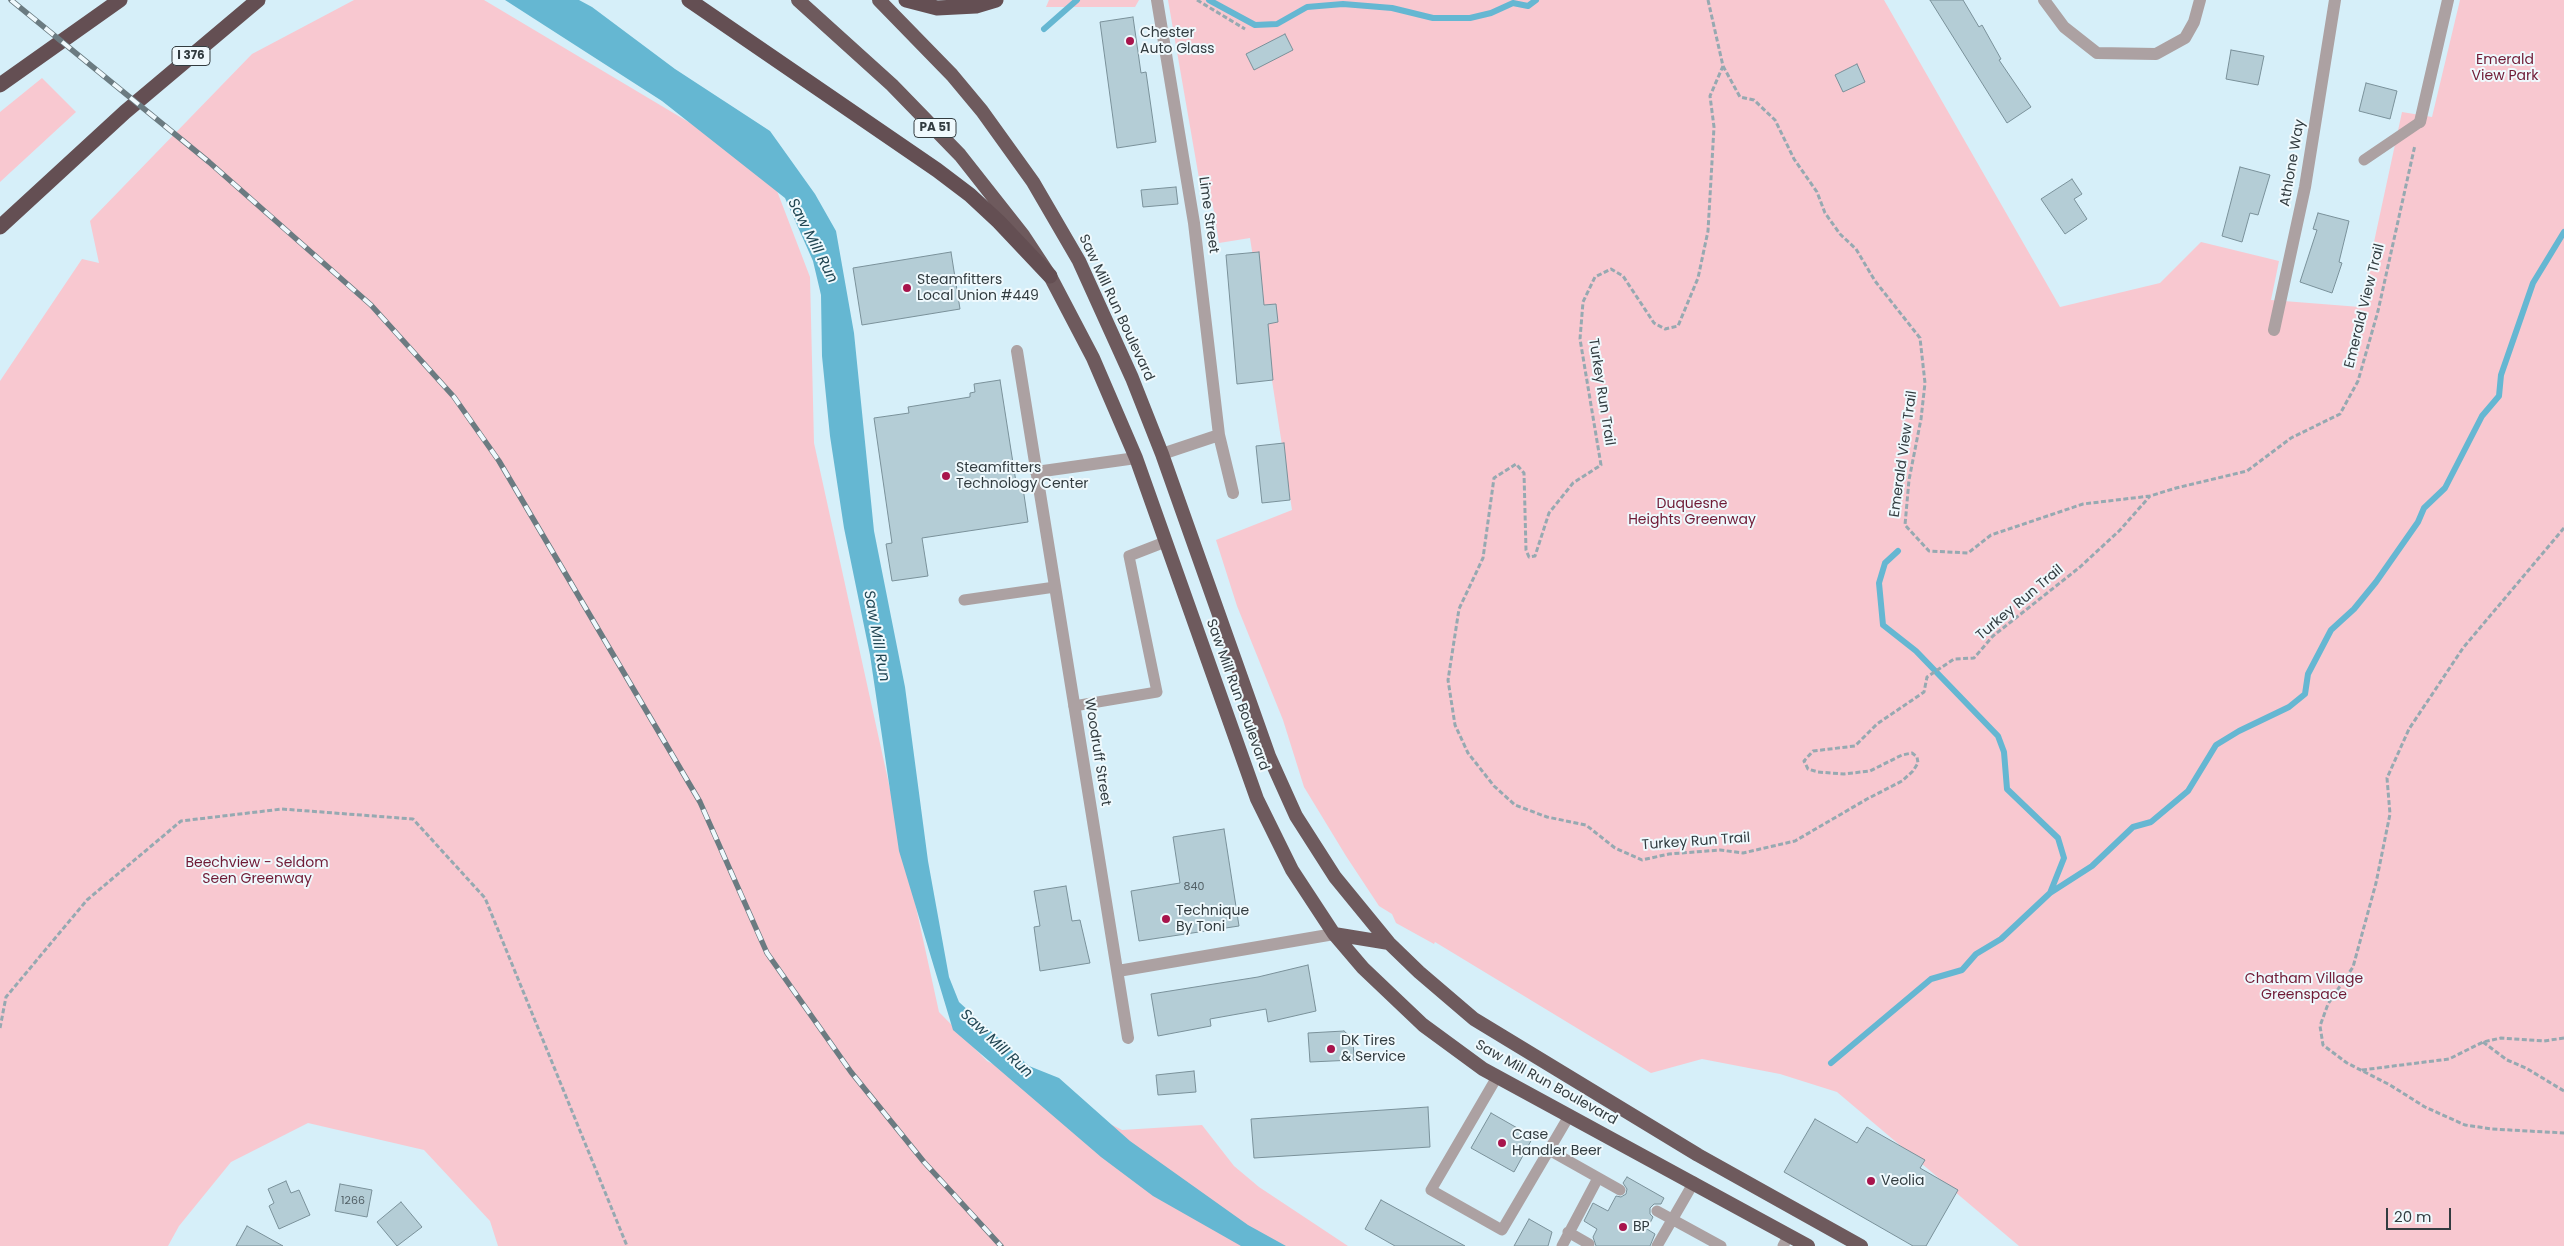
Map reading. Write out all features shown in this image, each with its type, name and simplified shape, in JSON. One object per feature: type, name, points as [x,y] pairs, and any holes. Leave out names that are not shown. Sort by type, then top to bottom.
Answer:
[{"type":"highway","points":[[0,85],[120,0]]},
{"type":"highway","name":"I 376","points":[[0,227],[125,112],[258,0]]},
{"type":"highway","points":[[689,0],[937,170],[970,195],[999,222],[1050,276]]},
{"type":"highway","name":"Saw Mill Run Boulevard","points":[[798,0],[892,85],[960,155],[1023,235],[1050,276],[1093,358],[1136,458],[1257,799],[1292,870],[1334,934],[1363,968],[1423,1025],[1452,1048],[1497,1077],[1694,1182],[1786,1240],[1808,1246]]},
{"type":"highway","name":"Saw Mill Run Boulevard","points":[[879,0],[922,42],[982,110],[1058,222],[1101,307],[1162,454],[1282,786],[1312,843],[1335,877],[1390,943],[1447,998],[1503,1039],[1698,1155],[1861,1246]]},
{"type":"highway","points":[[906,0],[937,8],[956,8],[976,6],[996,0]]},
{"type":"highway","points":[[1334,934],[1390,943]]},
{"type":"street","name":"Lime Street","points":[[1157,0],[1193,214],[1219,435],[1232,493]]},
{"type":"street","points":[[2044,0],[2064,27],[2097,53],[2156,54],[2185,38],[2194,22],[2200,0]]},
{"type":"street","name":"Athlone Way","points":[[2274,330],[2305,187],[2335,0]]},
{"type":"street","points":[[2420,122],[2448,0]]},
{"type":"street","name":"Woodruff Street","points":[[1017,351],[1128,1038]]},
{"type":"street","points":[[1162,454],[1219,435]]},
{"type":"street","points":[[1036,472],[1136,458]]},
{"type":"street","points":[[1118,971],[1334,934]]},
{"type":"lane","points":[[2364,160],[2420,122]]},
{"type":"lane","points":[[1074,706],[1157,692],[1129,556],[1165,542]]},
{"type":"lane","points":[[964,600],[1055,587]]},
{"type":"lane","points":[[1497,1077],[1431,1190],[1502,1230],[1569,1116]]},
{"type":"lane","points":[[1549,1150],[1620,1190]]},
{"type":"lane","points":[[1562,1246],[1598,1178]]},
{"type":"lane","points":[[1657,1246],[1694,1182]]},
{"type":"lane","points":[[1657,1211],[1721,1246]]},
{"type":"lane","points":[[1568,1232],[1589,1244]]},
{"type":"path","points":[[1197,0],[1245,29]]},
{"type":"path","name":"Emerald View Trail","points":[[1708,0],[1723,66],[1740,96],[1754,100],[1776,120],[1794,159],[1817,192],[1825,213],[1840,234],[1856,248],[1875,281],[1920,338],[1925,383],[1922,419],[1909,480],[1905,525],[1929,551],[1968,553],[1991,535],[2082,504],[2150,496],[2247,471],[2291,438],[2340,414],[2358,381],[2378,311],[2420,122]]},
{"type":"path","name":"Turkey Run Trail","points":[[1723,66],[1710,96],[1714,127],[1708,231],[1698,278],[1678,326],[1665,329],[1654,324],[1623,276],[1611,269],[1596,277],[1583,302],[1580,338],[1601,465],[1573,483],[1550,513],[1535,556],[1529,557],[1526,550],[1524,473],[1516,464],[1494,478],[1483,558],[1458,609],[1448,680],[1455,725],[1468,753],[1494,786],[1515,804],[1547,817],[1586,825],[1615,848],[1642,860],[1669,854],[1720,850],[1743,852],[1795,841],[1902,781],[1913,771],[1918,763],[1917,757],[1912,753],[1902,755],[1870,771],[1844,774],[1818,772],[1808,769],[1804,761],[1813,751],[1855,746],[1877,724],[1924,692],[1928,676],[1954,659],[1974,658],[1994,636],[2080,567],[2120,530],[2150,496]]},
{"type":"path","points":[[2564,528],[2463,648],[2409,728],[2387,778],[2390,814],[2376,883],[2353,966],[2328,1004],[2320,1026],[2323,1045],[2347,1063],[2390,1085],[2425,1107],[2465,1125],[2492,1129],[2564,1133]]},
{"type":"path","points":[[0,1028],[6,997],[88,900],[181,821],[282,809],[413,819],[485,898],[627,1246]]},
{"type":"path","points":[[2361,1070],[2449,1059],[2483,1042],[2501,1038],[2544,1041],[2564,1038]]},
{"type":"path","points":[[2483,1042],[2507,1060],[2526,1068],[2564,1090]]},
{"type":"green space","name":"Beechview - Seldom Seen Greenway","points":[[354,0],[484,0],[769,170],[810,277],[814,443],[939,1012],[987,1061],[1122,1130],[1202,1125],[1234,1166],[1259,1187],[1348,1246],[498,1246],[490,1221],[424,1150],[308,1123],[231,1162],[179,1226],[168,1246],[0,1246],[0,381],[82,259],[99,263],[90,221],[252,54]]},
{"type":"green space","points":[[1049,0],[1139,0],[1135,7],[1046,7]]},
{"type":"green space","points":[[1168,0],[1884,0],[2060,307],[2160,283],[2201,242],[2279,261],[2271,300],[2360,307],[2402,112],[2432,117],[2460,0],[2564,0],[2564,1246],[2019,1246],[1837,1092],[1780,1074],[1702,1059],[1651,1073],[1435,942],[1434,944],[1396,923],[1392,914],[1379,906],[1304,787],[1283,720],[1237,606],[1216,540],[1292,510],[1250,238],[1219,243],[1213,206],[1204,207]]},
{"type":"green space","points":[[42,78],[76,112],[0,182],[0,112]]},
{"type":"water","name":"Saw Mill Run","points":[[505,0],[579,0],[592,7],[675,69],[770,131],[815,194],[836,231],[854,333],[874,531],[905,687],[928,861],[949,977],[959,1002],[1029,1066],[1059,1078],[1130,1141],[1248,1225],[1286,1246],[1241,1246],[1153,1196],[1101,1157],[953,1030],[899,851],[870,655],[844,528],[830,436],[822,356],[821,295],[813,261],[785,198],[662,101]]},
{"type":"building","points":[[1930,0],[1963,0],[1979,27],[1982,25],[2001,59],[1999,60],[2031,107],[2007,123]]},
{"type":"building","points":[[1133,17],[1141,73],[1146,72],[1156,142],[1117,148],[1100,22]]},
{"type":"building","points":[[1285,34],[1293,50],[1254,70],[1246,54]]},
{"type":"building","points":[[2231,50],[2264,56],[2258,85],[2226,79]]},
{"type":"building","points":[[1857,64],[1865,82],[1843,92],[1835,75]]},
{"type":"building","points":[[2366,83],[2397,91],[2390,119],[2359,111]]},
{"type":"building","points":[[2240,167],[2270,175],[2258,215],[2250,213],[2242,242],[2222,236]]},
{"type":"building","points":[[2072,179],[2082,194],[2074,199],[2087,219],[2065,234],[2041,199]]},
{"type":"building","points":[[1176,187],[1178,204],[1143,207],[1141,190]]},
{"type":"building","points":[[2318,213],[2349,221],[2339,262],[2342,263],[2332,293],[2300,282],[2317,230],[2313,229]]},
{"type":"building","name":"Steamfitters Local Union #449","points":[[951,252],[960,309],[862,325],[853,268]]},
{"type":"building","points":[[1259,252],[1264,305],[1276,304],[1278,322],[1268,324],[1273,380],[1237,384],[1226,255]]},
{"type":"building","name":"Steamfitters Technology Center","points":[[1000,380],[1016,482],[1022,481],[1028,522],[922,538],[928,576],[892,581],[886,544],[892,543],[874,418],[909,413],[908,407],[970,397],[970,393],[975,392],[974,384]]},
{"type":"building","points":[[1284,443],[1290,500],[1262,503],[1256,446]]},
{"type":"building","points":[[1224,829],[1239,926],[1139,941],[1131,891],[1180,883],[1173,837]]},
{"type":"building","points":[[1066,886],[1072,921],[1080,920],[1090,963],[1040,971],[1034,927],[1040,926],[1034,891]]},
{"type":"building","points":[[1308,965],[1316,1011],[1268,1022],[1266,1009],[1210,1019],[1211,1026],[1158,1036],[1151,994],[1258,977]]},
{"type":"building","name":"DK Tires & Service","points":[[1344,1031],[1353,1039],[1354,1060],[1310,1062],[1308,1033]]},
{"type":"building","points":[[1194,1071],[1196,1092],[1158,1095],[1156,1075]]},
{"type":"building","points":[[1428,1107],[1430,1147],[1254,1158],[1251,1119]]},
{"type":"building","name":"Case Handler Beer","points":[[1491,1113],[1533,1137],[1514,1172],[1471,1148]]},
{"type":"building","name":"Veolia","points":[[1815,1119],[1857,1143],[1867,1127],[1925,1160],[1920,1168],[1958,1190],[1926,1246],[1913,1246],[1784,1172]]},
{"type":"building","name":"BP","points":[[1627,1177],[1664,1198],[1661,1204],[1654,1204],[1650,1208],[1650,1214],[1653,1217],[1647,1229],[1655,1234],[1650,1246],[1596,1246],[1593,1237],[1597,1229],[1584,1221],[1593,1203],[1608,1211],[1616,1196],[1621,1197],[1626,1194],[1627,1189],[1623,1183]]},
{"type":"building","points":[[286,1181],[291,1193],[299,1190],[310,1215],[279,1229],[269,1206],[274,1203],[268,1189]]},
{"type":"building","points":[[340,1184],[372,1190],[367,1217],[335,1211]]},
{"type":"building","points":[[1381,1200],[1465,1246],[1395,1246],[1365,1229]]},
{"type":"building","points":[[401,1202],[422,1227],[397,1246],[377,1222]]},
{"type":"building","points":[[1529,1219],[1552,1232],[1548,1246],[1514,1246]]},
{"type":"building","points":[[247,1226],[283,1246],[236,1246]]},
{"type":"waterway","points":[[1044,29],[1077,0]]},
{"type":"waterway","points":[[1209,0],[1255,25],[1277,24],[1307,7],[1343,4],[1392,8],[1433,18],[1470,18],[1491,13],[1513,3],[1528,6],[1536,0]]},
{"type":"waterway","points":[[2050,893],[2092,866],[2133,827],[2151,822],[2188,791],[2216,745],[2239,731],[2289,707],[2305,694],[2308,674],[2331,630],[2354,609],[2376,582],[2418,522],[2424,508],[2445,488],[2482,416],[2499,396],[2501,375],[2533,283],[2564,232]]},
{"type":"waterway","points":[[1831,1063],[1931,979],[1962,970],[1976,954],[2001,939],[2050,893],[2064,858],[2058,838],[2007,789],[2004,752],[1998,736],[1916,651],[1883,625],[1879,583],[1885,563],[1898,551]]},
{"type":"railway","points":[[11,0],[209,162],[371,305],[454,397],[499,461],[700,802],[767,953],[851,1072],[924,1162],[1001,1246]]},
{"type":"place","name":"Chester Auto Glass","points":[[1130,41]]},
{"type":"place","name":"Steamfitters Local Union #449","points":[[907,288]]},
{"type":"place","name":"Steamfitters Technology Center","points":[[946,476]]},
{"type":"place","name":"Technique By Toni","points":[[1166,919]]},
{"type":"place","name":"DK Tires & Service","points":[[1331,1049]]},
{"type":"place","name":"Case Handler Beer","points":[[1502,1143]]},
{"type":"place","name":"Veolia","points":[[1871,1181]]},
{"type":"place","name":"BP","points":[[1623,1227]]},
{"type":"park label","name":"Emerald View Park","points":[[2505,68]]},
{"type":"park label","name":"Duquesne Heights Greenway","points":[[1692,512]]},
{"type":"park label","name":"Chatham Village Greenspace","points":[[2304,988]]}]
